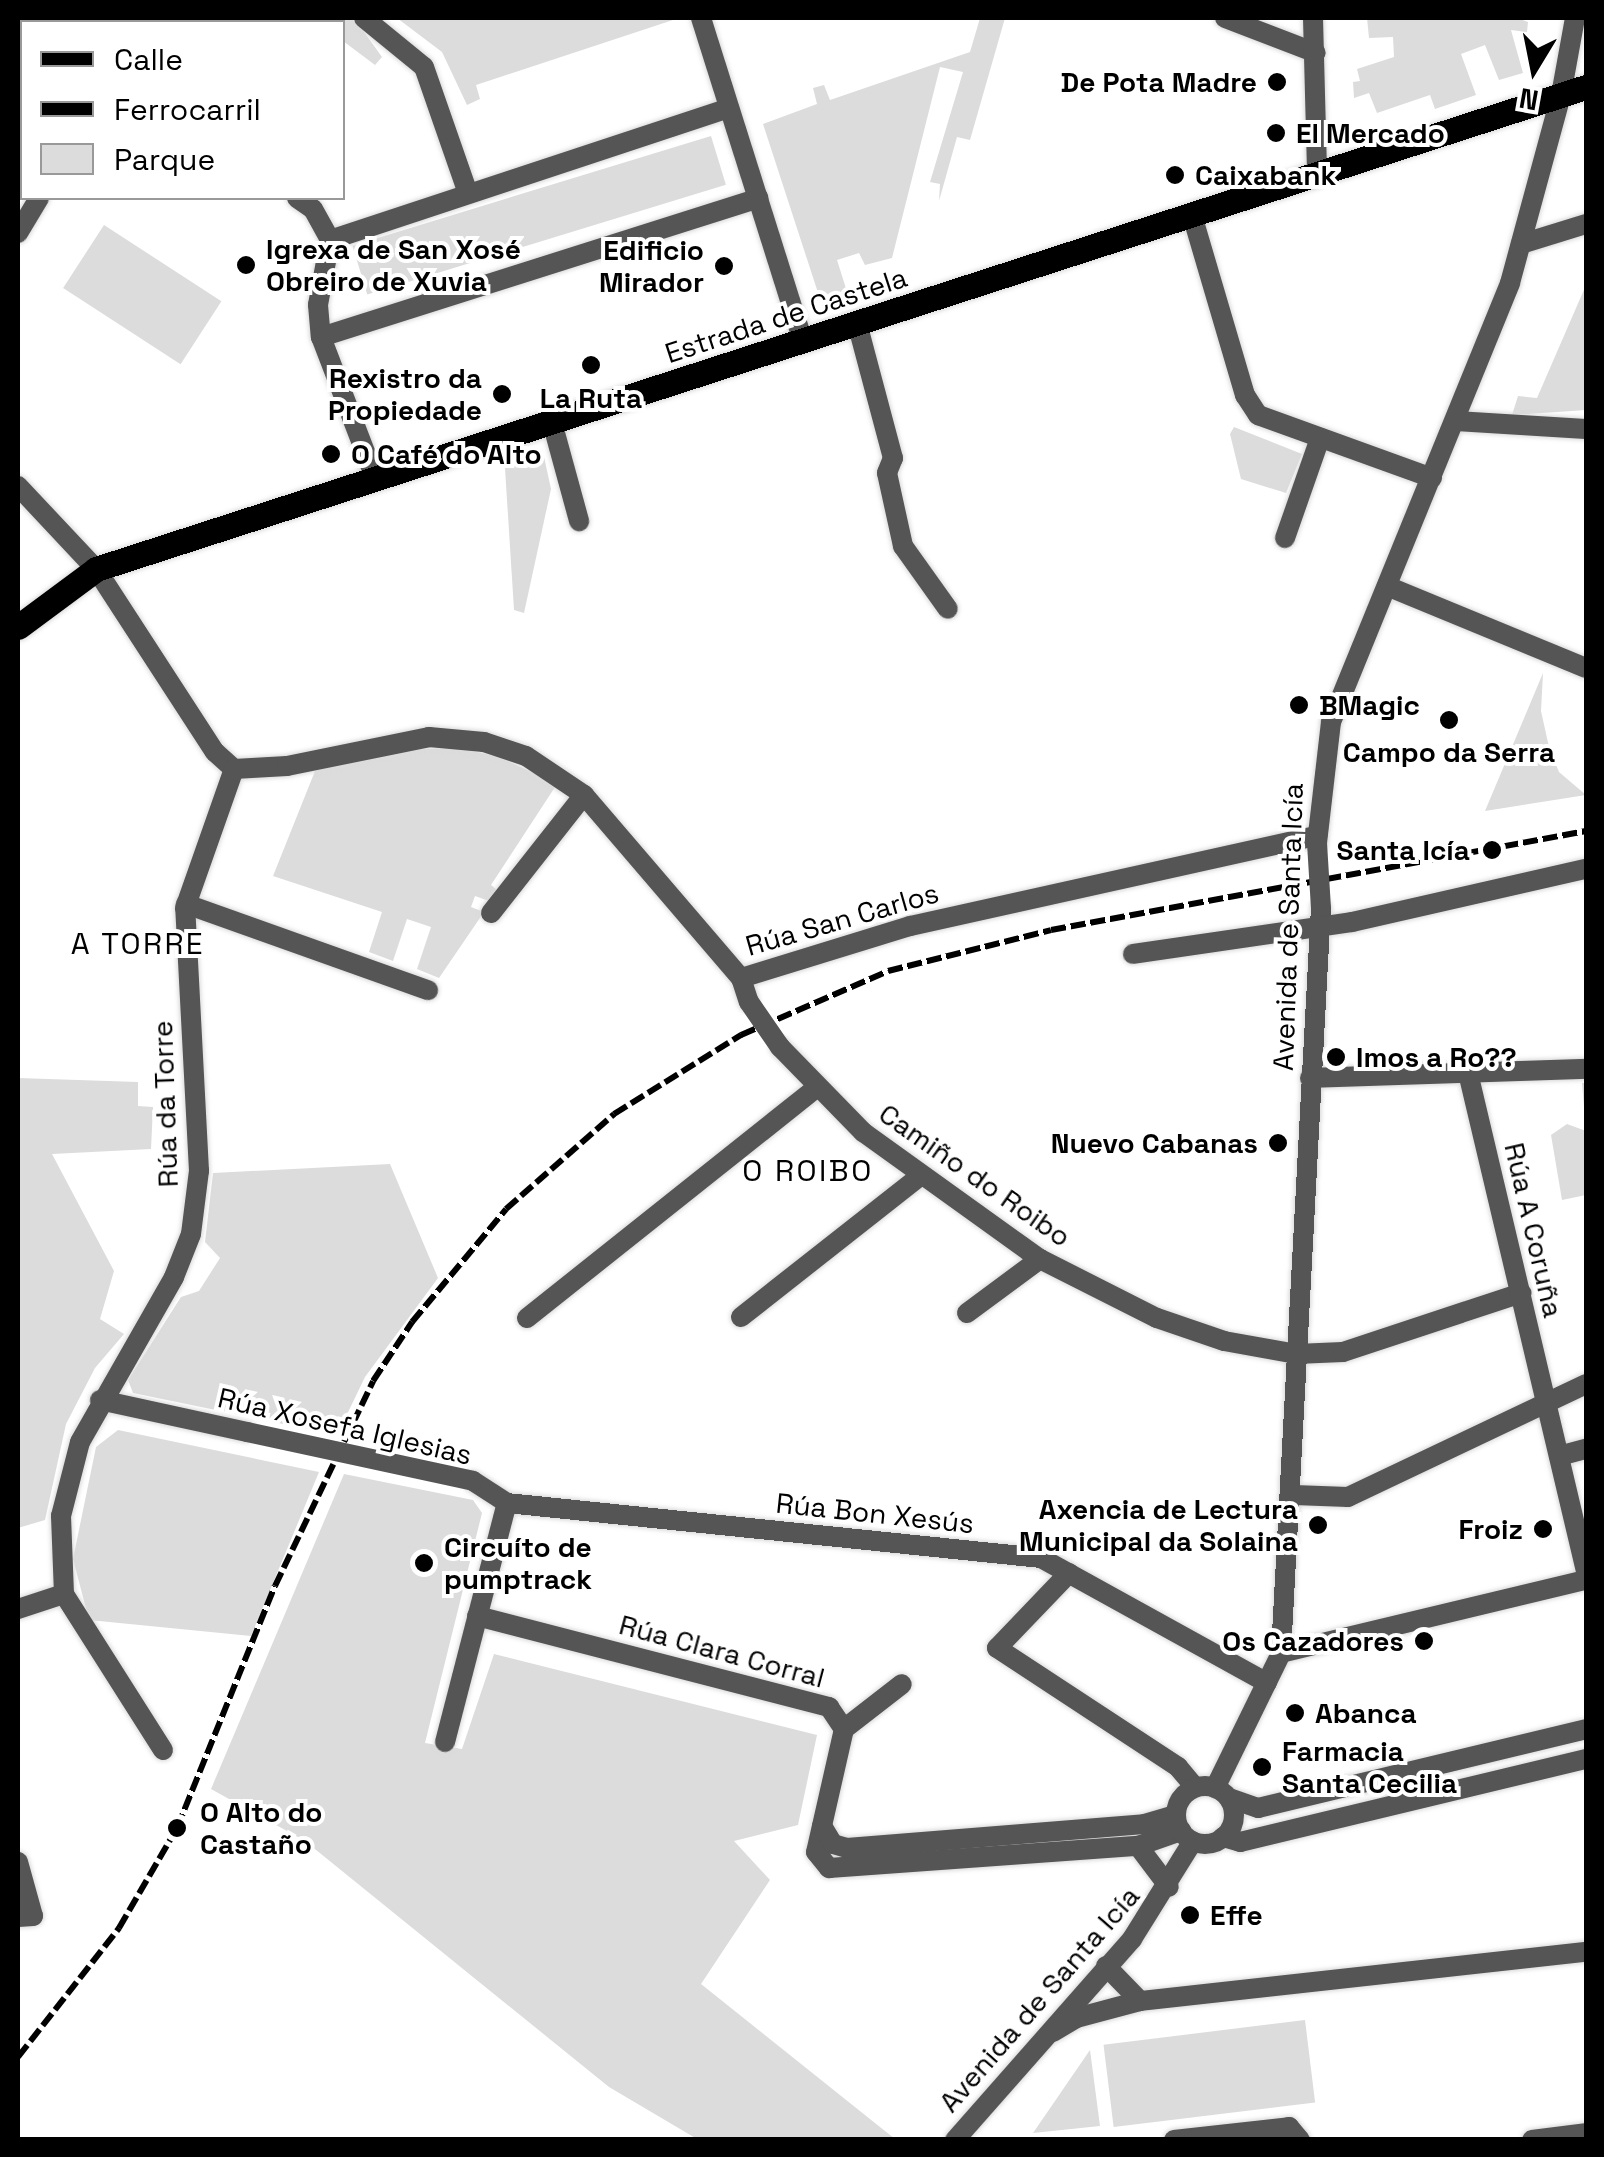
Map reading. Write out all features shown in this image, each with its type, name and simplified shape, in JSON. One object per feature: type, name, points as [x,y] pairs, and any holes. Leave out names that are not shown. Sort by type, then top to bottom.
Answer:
[{"type":"main road","name":"Estrada de Castela","points":[[18,627],[96,569],[1586,87]]},
{"type":"street","points":[[364,18],[424,66],[468,192]]},
{"type":"street","points":[[702,18],[803,340]]},
{"type":"street","points":[[1225,18],[1316,54]]},
{"type":"street","points":[[1313,18],[1317,174]]},
{"type":"street","name":"Avenida de Santa Icía","points":[[955,2140],[1169,1887],[1183,1830],[1179,1800],[1213,1791],[1281,1652],[1294,1495],[1296,1354],[1321,917],[1317,840],[1331,722],[1456,421],[1521,244],[1561,95],[1575,18]]},
{"type":"street","points":[[330,240],[728,108]]},
{"type":"street","points":[[321,337],[758,198]]},
{"type":"street","points":[[18,233],[37,200]]},
{"type":"street","points":[[300,200],[314,210],[330,240],[318,305],[321,337],[375,478]]},
{"type":"street","points":[[1192,215],[1249,405],[1270,421],[1432,478]]},
{"type":"street","points":[[1521,244],[1586,224]]},
{"type":"street","points":[[857,323],[893,458],[887,472],[903,546],[948,609]]},
{"type":"street","points":[[1456,421],[1586,429]]},
{"type":"street","points":[[552,422],[579,521]]},
{"type":"street","points":[[1285,538],[1320,438]]},
{"type":"street","points":[[18,486],[96,569],[182,704],[234,769]]},
{"type":"street","points":[[1387,586],[1586,668]]},
{"type":"street","name":"Rúa San Carlos","points":[[234,769],[287,766],[410,738],[464,738],[536,761],[584,795],[741,978],[910,926],[1317,840]]},
{"type":"street","name":"Rúa da Torre","points":[[64,1594],[61,1516],[80,1442],[100,1400],[174,1277],[191,1234],[199,1171],[186,904],[234,769]]},
{"type":"street","points":[[491,913],[584,795]]},
{"type":"street","points":[[1133,954],[1586,868]]},
{"type":"street","points":[[186,904],[428,990]]},
{"type":"street","name":"Camiño do Roibo","points":[[741,978],[749,1002],[780,1047],[816,1088],[919,1177],[1040,1258],[1158,1318],[1224,1341],[1296,1354],[1354,1350],[1486,1300],[1520,1293]]},
{"type":"street","points":[[1310,1078],[1470,1077],[1586,1069]]},
{"type":"street","name":"Rúa A Coruña","points":[[1470,1077],[1586,1572]]},
{"type":"street","points":[[527,1318],[816,1088]]},
{"type":"street","points":[[741,1317],[919,1177]]},
{"type":"street","points":[[967,1313],[1040,1258]]},
{"type":"street","points":[[1294,1495],[1348,1497],[1545,1400],[1586,1384]]},
{"type":"street","name":"Rúa Xosefa Iglesias","points":[[100,1400],[473,1481],[507,1502]]},
{"type":"street","points":[[1559,1456],[1586,1449]]},
{"type":"street","points":[[445,1742],[507,1502]]},
{"type":"street","name":"Rúa Bon Xesús","points":[[507,1502],[1041,1558],[1267,1683]]},
{"type":"street","points":[[1068,1572],[997,1648],[1213,1791],[1258,1808],[1586,1728]]},
{"type":"street","points":[[1281,1652],[1586,1580]]},
{"type":"street","points":[[18,1609],[64,1594],[164,1750]]},
{"type":"street","name":"Rúa Clara Corral","points":[[478,1616],[820,1703],[837,1714],[844,1729]]},
{"type":"street","points":[[902,1684],[844,1729],[817,1860],[836,1869],[1138,1846],[1183,1830]]},
{"type":"street","points":[[822,1826],[833,1844],[847,1848],[1144,1824],[1240,1842],[1586,1760]]},
{"type":"street","points":[[1213,1791],[1233,1823],[1224,1837]]},
{"type":"street","points":[[1138,1846],[1169,1887]]},
{"type":"street","points":[[18,1862],[26,1916]]},
{"type":"street","points":[[1027,2051],[1076,2018],[1140,2001],[1586,1952]]},
{"type":"street","points":[[1106,1966],[1140,2001]]},
{"type":"street","points":[[1174,2140],[1290,2127],[1300,2140]]},
{"type":"street","points":[[1532,2140],[1586,2133]]},
{"type":"green space","points":[[259,18],[354,18],[382,57],[375,65],[345,42],[345,20]]},
{"type":"green space","points":[[397,18],[673,20],[476,85],[480,99],[467,105],[442,52]]},
{"type":"green space","points":[[980,18],[1005,18],[970,140],[957,137],[939,201],[940,184],[930,182],[963,72],[940,67],[892,258],[865,265],[859,253],[837,260],[849,298],[822,305],[763,124],[817,104],[813,88],[824,85],[830,100],[970,52]]},
{"type":"green space","points":[[1367,18],[1518,18],[1528,22],[1527,32],[1511,30],[1523,73],[1499,80],[1485,45],[1461,54],[1476,95],[1435,109],[1430,95],[1377,113],[1369,93],[1354,98],[1353,82],[1360,81],[1357,69],[1394,57],[1393,37],[1369,38]]},
{"type":"green space","points":[[711,136],[726,185],[367,294],[352,246]]},
{"type":"green space","points":[[104,225],[221,301],[181,364],[63,288]]},
{"type":"green space","points":[[1586,285],[1586,410],[1512,415],[1518,396],[1537,398]]},
{"type":"green space","points":[[1234,427],[1302,454],[1286,493],[1241,479],[1230,434]]},
{"type":"green space","points":[[543,452],[551,489],[524,613],[514,610],[505,468]]},
{"type":"green space","points":[[1543,673],[1541,711],[1549,747],[1559,772],[1586,795],[1485,811]]},
{"type":"green space","points":[[459,748],[499,757],[557,784],[491,885],[497,890],[489,901],[475,896],[471,907],[484,912],[439,978],[417,969],[431,927],[407,919],[393,961],[369,952],[382,912],[273,876],[315,771],[391,750]]},
{"type":"green space","points":[[18,1078],[138,1082],[138,1106],[153,1107],[151,1149],[52,1154],[114,1271],[100,1319],[124,1334],[95,1368],[66,1424],[45,1520],[18,1528]]},
{"type":"green space","points":[[1582,1083],[1586,1083],[1586,1131]]},
{"type":"green space","points":[[1567,1124],[1586,1131],[1586,1195],[1562,1200],[1551,1135]]},
{"type":"green space","points":[[390,1164],[438,1278],[365,1377],[337,1435],[133,1393],[128,1380],[181,1297],[199,1291],[220,1258],[205,1242],[213,1173]]},
{"type":"green space","points":[[118,1430],[319,1472],[251,1636],[89,1620],[73,1559],[96,1447]]},
{"type":"green space","points":[[344,1474],[473,1500],[482,1513],[425,1743],[462,1749],[494,1654],[817,1735],[798,1825],[734,1841],[770,1880],[701,1984],[895,2139],[697,2139],[609,2087],[305,1841],[211,1789]]},
{"type":"green space","points":[[1305,2020],[1315,2102],[1114,2127],[1104,2045]]},
{"type":"green space","points":[[1090,2050],[1100,2126],[1033,2133]]},
{"type":"railway","points":[[18,2057],[119,1928],[177,1828],[275,1586],[373,1381],[412,1322],[506,1209],[614,1114],[741,1035],[888,971],[1051,930],[1586,831]]},
{"type":"place","name":"De Pota Madre","points":[[1277,82]]},
{"type":"place","name":"El Mercado","points":[[1276,133]]},
{"type":"place","name":"Caixabank","points":[[1175,175]]},
{"type":"place","name":"Igrexa de San Xosé Obreiro de Xuvia","points":[[246,265]]},
{"type":"place","name":"Edificio Mirador","points":[[724,266]]},
{"type":"place","name":"La Ruta","points":[[591,365]]},
{"type":"place","name":"Rexistro da Propiedade","points":[[502,394]]},
{"type":"place","name":"O Café do Alto","points":[[331,454]]},
{"type":"place","name":"BMagic","points":[[1299,705]]},
{"type":"place","name":"Campo da Serra","points":[[1449,720]]},
{"type":"place","name":"Santa Icía","points":[[1492,850]]},
{"type":"place","name":"Imos a Ro??","points":[[1336,1057]]},
{"type":"place","name":"Nuevo Cabanas","points":[[1278,1143]]},
{"type":"place","name":"Axencia de Lectura Municipal da Solaina","points":[[1318,1525]]},
{"type":"place","name":"Froiz","points":[[1543,1529]]},
{"type":"place","name":"Circuíto de pumptrack","points":[[424,1563]]},
{"type":"place","name":"Os Cazadores","points":[[1424,1641]]},
{"type":"place","name":"Abanca","points":[[1295,1713]]},
{"type":"place","name":"Farmacia Santa Cecilia","points":[[1262,1767]]},
{"type":"place","name":"O Alto do Castaño","points":[[177,1828]]},
{"type":"place","name":"Effe","points":[[1190,1915]]},
{"type":"district","name":"A TORRE","points":[[138,944]]},
{"type":"district","name":"O ROIBO","points":[[808,1171]]}]
